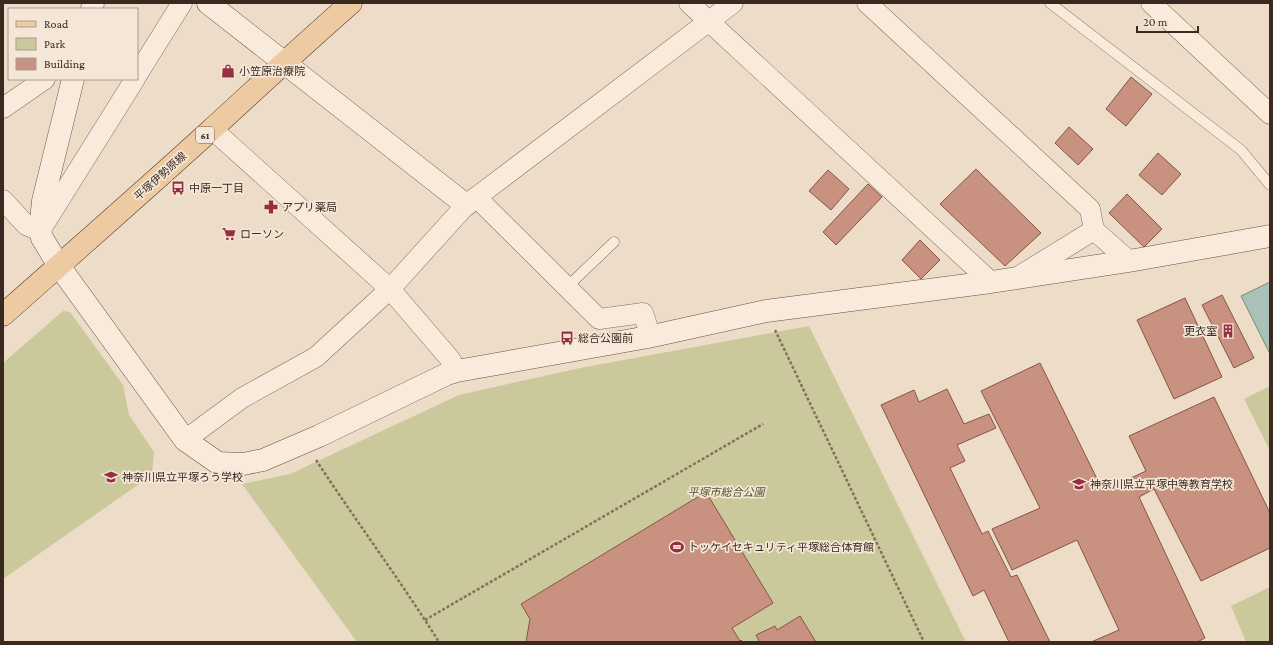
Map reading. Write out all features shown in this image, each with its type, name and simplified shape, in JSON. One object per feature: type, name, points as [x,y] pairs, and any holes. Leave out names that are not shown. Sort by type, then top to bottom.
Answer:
[{"type":"main road","name":"平塚伊勢原線","points":[[3,314],[212,130],[284,62],[352,3]]},
{"type":"street","points":[[138,73],[182,3]]},
{"type":"street","points":[[208,3],[284,62],[471,201],[567,287],[599,319],[643,313],[647,324],[648,337]]},
{"type":"street","points":[[689,3],[990,282]]},
{"type":"street","points":[[186,440],[242,398],[316,357],[390,289],[471,201],[733,3]]},
{"type":"street","points":[[867,3],[1090,209],[1094,230],[1129,261]]},
{"type":"street","points":[[1151,3],[1270,114]]},
{"type":"street","points":[[3,108],[44,80]]},
{"type":"street","points":[[73,80],[43,201],[40,230],[42,238],[59,266],[186,440],[218,463],[243,464],[263,460],[319,436],[447,374],[457,371],[648,337],[766,311],[990,282],[1129,261],[1270,236]]},
{"type":"street","points":[[40,230],[134,80]]},
{"type":"street","points":[[212,130],[390,289],[450,359],[457,371]]},
{"type":"street","points":[[3,200],[26,225],[40,230]]},
{"type":"street","points":[[1016,278],[1094,230]]},
{"type":"lane","points":[[1050,3],[1241,150],[1270,185]]},
{"type":"lane","points":[[567,287],[614,242]]},
{"type":"path","points":[[774,328],[924,642]]},
{"type":"path","points":[[425,620],[763,424]]},
{"type":"path","points":[[314,458],[439,642]]},
{"type":"green space","points":[[63,311],[70,312],[123,385],[129,415],[154,452],[152,475],[3,579],[3,363]]},
{"type":"green space","name":"平塚市総合公園","points":[[809,326],[966,642],[357,642],[242,484],[290,474],[459,395],[580,368]]},
{"type":"green space","points":[[1270,386],[1270,451],[1244,399]]},
{"type":"green space","points":[[1270,587],[1270,642],[1246,642],[1231,606]]},
{"type":"shaded area","points":[[1270,282],[1270,354],[1241,296]]},
{"type":"building","points":[[1131,77],[1152,94],[1126,126],[1106,109]]},
{"type":"building","points":[[1069,127],[1093,149],[1078,165],[1055,143]]},
{"type":"building","points":[[1158,153],[1181,174],[1162,195],[1139,175]]},
{"type":"building","points":[[976,169],[1041,233],[1005,266],[940,204]]},
{"type":"building","points":[[828,170],[849,189],[831,210],[809,191]]},
{"type":"building","points":[[868,184],[882,197],[836,245],[823,232]]},
{"type":"building","points":[[1127,194],[1162,229],[1144,247],[1109,213]]},
{"type":"building","points":[[920,240],[940,260],[921,279],[902,260]]},
{"type":"building","name":"更衣室","points":[[1222,295],[1254,358],[1234,368],[1202,305]]},
{"type":"building","points":[[1185,298],[1222,377],[1174,399],[1137,320]]},
{"type":"building","points":[[1040,363],[1103,491],[1146,471],[1129,436],[1214,397],[1270,513],[1270,548],[1201,581],[1154,489],[1139,497],[1205,638],[1197,642],[1091,642],[1119,630],[1077,540],[1012,570],[992,529],[1040,508],[981,391]]},
{"type":"building","points":[[947,389],[964,424],[989,414],[996,428],[957,445],[965,461],[950,468],[982,534],[988,531],[1011,577],[1017,575],[1050,642],[1009,642],[984,590],[973,596],[881,405],[914,390],[919,402]]},
{"type":"building","name":"トッケイセキュリティ平塚総合体育館","points":[[706,492],[773,603],[732,628],[740,641],[741,640],[743,642],[526,642],[530,619],[521,604]]},
{"type":"building","points":[[800,616],[816,642],[758,642],[759,641],[756,635],[775,626],[777,630]]},
{"type":"place","name":"小笠原治療院","points":[[228,71]]},
{"type":"place","name":"中原一丁目","points":[[178,188]]},
{"type":"place","name":"アプリ薬局","points":[[271,207]]},
{"type":"place","name":"ローソン","points":[[229,234]]},
{"type":"place","name":"更衣室","points":[[1228,331]]},
{"type":"place","name":"総合公園前","points":[[567,338]]},
{"type":"place","name":"神奈川県立平塚ろう学校","points":[[111,477]]},
{"type":"place","name":"神奈川県立平塚中等教育学校","points":[[1079,484]]},
{"type":"place","name":"トッケイセキュリティ平塚総合体育館","points":[[677,547]]}]
